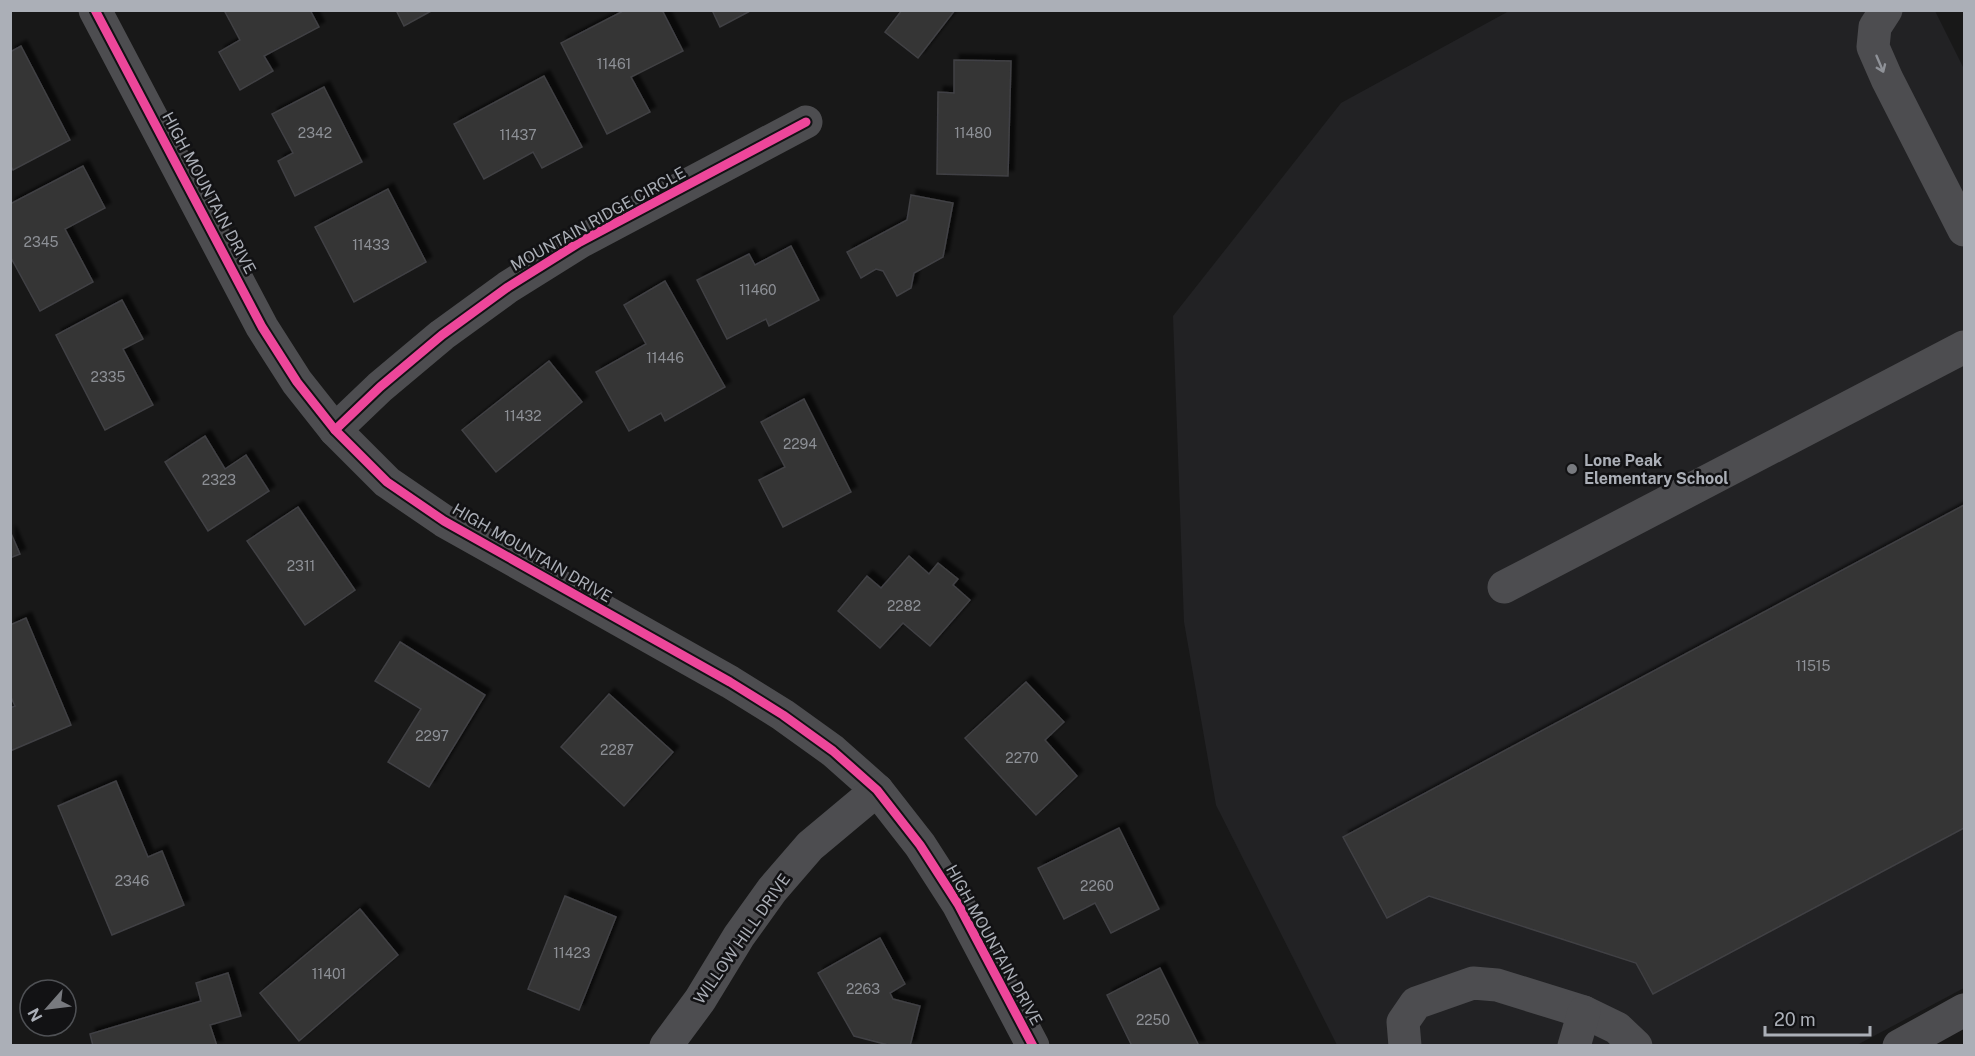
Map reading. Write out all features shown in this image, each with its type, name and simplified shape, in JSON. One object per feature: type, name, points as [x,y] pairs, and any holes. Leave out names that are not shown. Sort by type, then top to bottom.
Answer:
[{"type":"street","name":"HIGH MOUNTAIN DRIVE","points":[[95,10],[262,327],[297,382],[335,430],[387,482],[444,521],[730,682],[783,715],[833,751],[877,790],[920,845],[958,904],[1033,1046]]},
{"type":"street","points":[[1886,10],[1875,27],[1873,47],[1892,89],[1965,230]]},
{"type":"street","name":"MOUNTAIN RIDGE CIRCLE","points":[[335,430],[380,387],[442,335],[508,287],[580,242],[806,122]]},
{"type":"street","points":[[1504,587],[1965,347]]},
{"type":"street","name":"WILLOW HILL DRIVE","points":[[666,1046],[700,1000],[772,890],[810,846],[877,790]]},
{"type":"street","points":[[1405,1046],[1403,1023],[1416,1003],[1473,983],[1497,985],[1584,1012],[1617,1028],[1636,1046]]},
{"type":"street","points":[[1899,1046],[1965,1010]]},
{"type":"street","points":[[1574,1046],[1584,1012]]},
{"type":"shaded area","name":"Lone Peak Elementary School","points":[[1509,11],[1935,11],[1964,69],[1964,988],[1857,1045],[1337,1045],[1216,805],[1184,622],[1173,316],[1341,103]]},
{"type":"building","points":[[224,10],[310,10],[319,27],[264,56],[273,71],[240,90],[219,52],[240,40]]},
{"type":"building","points":[[396,10],[433,10],[404,26]]},
{"type":"building","points":[[625,10],[662,10],[683,51],[631,77],[650,112],[607,134],[561,43]]},
{"type":"building","points":[[712,10],[752,10],[720,27]]},
{"type":"building","points":[[902,10],[955,10],[918,58],[885,32]]},
{"type":"building","points":[[21,46],[70,140],[13,170],[10,165],[10,52]]},
{"type":"building","points":[[954,60],[1011,61],[1008,176],[937,174],[938,92],[954,93]]},
{"type":"building","points":[[544,76],[582,147],[542,168],[533,152],[484,179],[454,124]]},
{"type":"building","points":[[324,87],[362,162],[295,196],[278,161],[293,153],[272,114]]},
{"type":"building","points":[[83,166],[105,208],[65,229],[93,282],[40,311],[10,256],[10,204]]},
{"type":"building","points":[[388,189],[426,262],[354,302],[315,227]]},
{"type":"building","points":[[911,195],[953,203],[943,257],[914,273],[911,288],[897,296],[883,271],[876,269],[861,278],[847,252],[907,220]]},
{"type":"building","points":[[791,246],[819,300],[769,326],[766,319],[727,339],[697,280],[749,254],[755,265]]},
{"type":"building","points":[[665,281],[725,387],[665,421],[661,413],[629,431],[596,372],[646,344],[624,305]]},
{"type":"building","points":[[122,300],[143,339],[123,349],[153,405],[105,430],[56,335]]},
{"type":"building","points":[[549,361],[582,402],[496,472],[462,430]]},
{"type":"building","points":[[804,399],[851,492],[783,527],[759,480],[785,467],[761,422]]},
{"type":"building","points":[[205,436],[225,469],[246,455],[269,491],[208,531],[165,462]]},
{"type":"building","points":[[1964,505],[1964,828],[1653,994],[1636,963],[1429,896],[1387,918],[1343,837]]},
{"type":"building","points":[[298,507],[355,590],[305,625],[247,541]]},
{"type":"building","points":[[10,531],[20,554],[10,558]]},
{"type":"building","points":[[909,556],[929,574],[938,563],[958,579],[953,585],[970,600],[930,646],[903,623],[880,648],[838,611],[867,576],[881,588]]},
{"type":"building","points":[[26,618],[71,725],[10,751],[10,708],[15,706],[10,695],[10,625]]},
{"type":"building","points":[[400,642],[485,695],[429,787],[388,762],[421,709],[375,681]]},
{"type":"building","points":[[1026,682],[1064,722],[1045,740],[1077,776],[1036,815],[965,738]]},
{"type":"building","points":[[609,694],[673,752],[624,806],[561,747]]},
{"type":"building","points":[[116,781],[148,857],[162,851],[184,905],[112,935],[58,806]]},
{"type":"building","points":[[1119,828],[1159,909],[1111,933],[1095,903],[1064,919],[1038,868]]},
{"type":"building","points":[[565,896],[616,917],[579,1010],[528,989]]},
{"type":"building","points":[[360,909],[398,955],[299,1041],[260,993]]},
{"type":"building","points":[[880,938],[905,984],[890,993],[893,999],[920,1006],[910,1046],[892,1046],[854,1036],[818,973]]},
{"type":"building","points":[[1160,968],[1199,1046],[1132,1046],[1107,995]]},
{"type":"building","points":[[228,973],[241,1016],[210,1025],[217,1046],[93,1046],[90,1034],[201,1001],[196,983]]},
{"type":"cycle path","points":[[95,10],[262,327],[297,382],[335,430],[387,482],[444,521],[730,682],[783,715],[833,751],[877,790],[920,845],[958,904],[1033,1046]]},
{"type":"cycle path","points":[[335,430],[380,387],[442,335],[508,287],[580,242],[806,122]]},
{"type":"place","name":"Lone Peak Elementary School","points":[[1572,469]]}]
